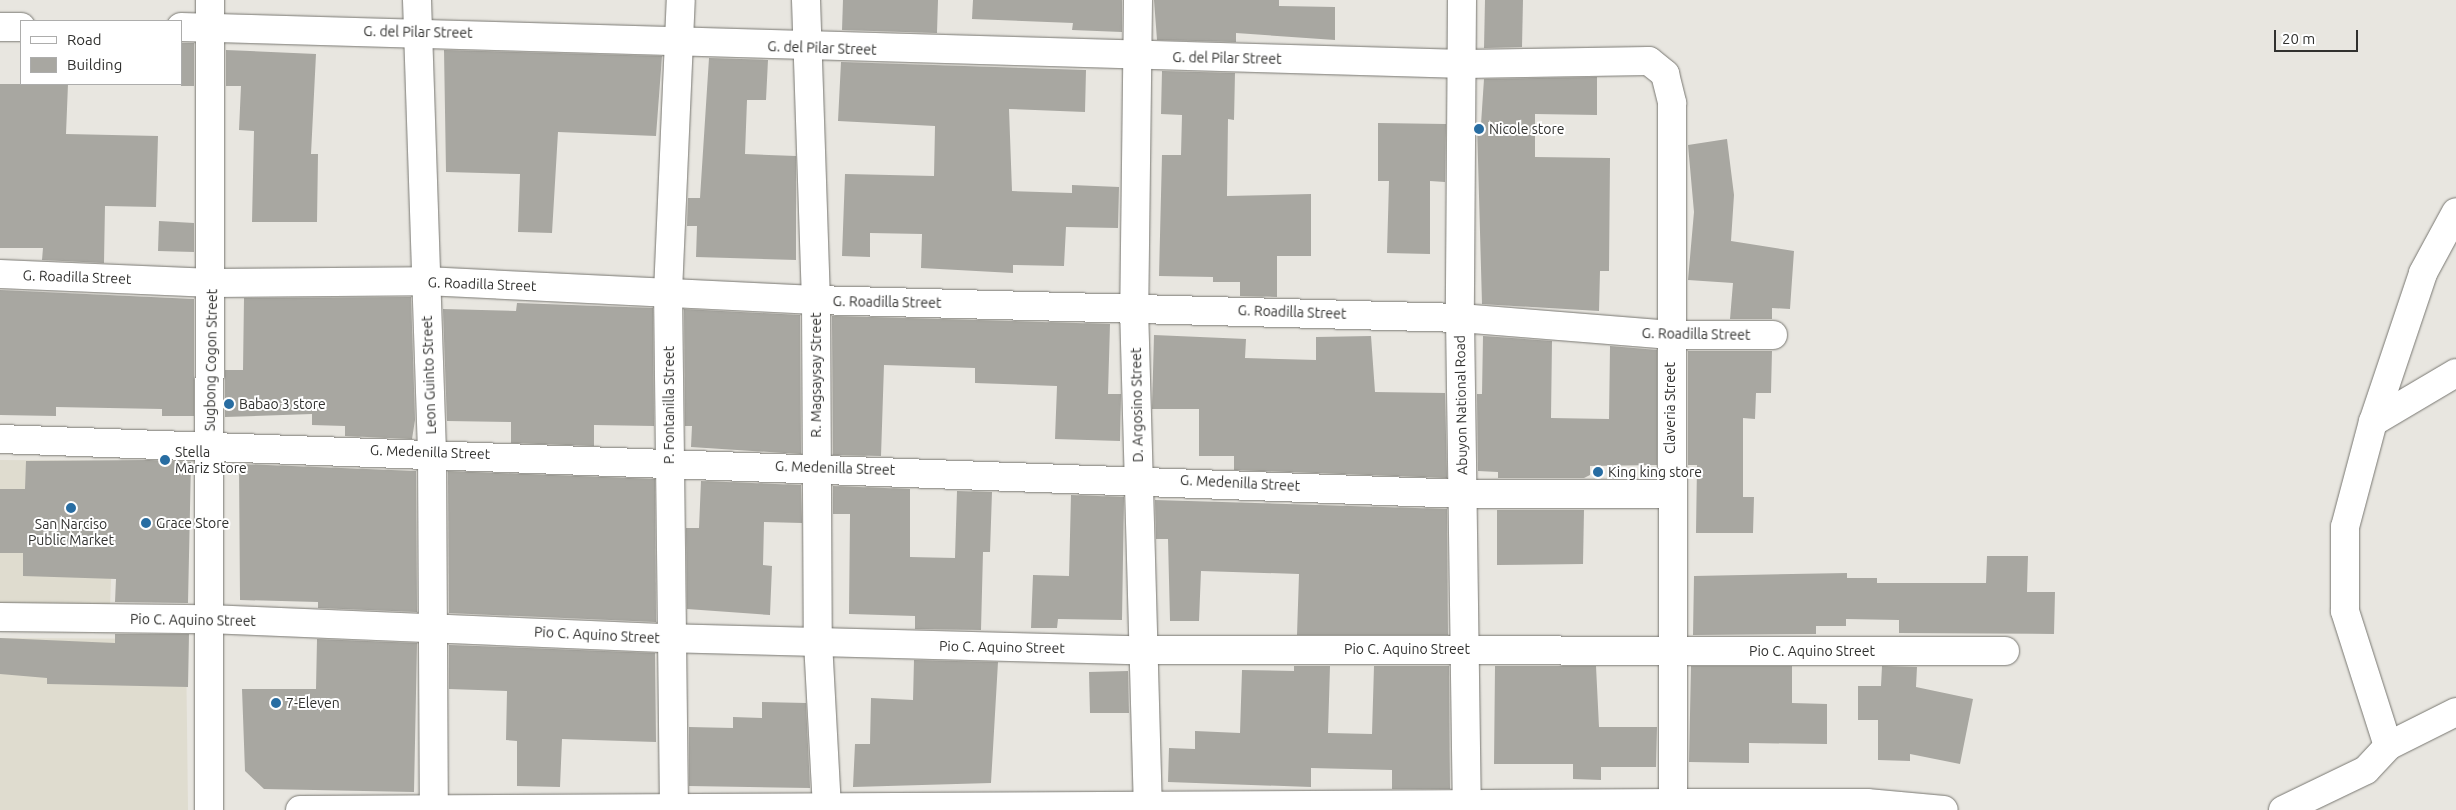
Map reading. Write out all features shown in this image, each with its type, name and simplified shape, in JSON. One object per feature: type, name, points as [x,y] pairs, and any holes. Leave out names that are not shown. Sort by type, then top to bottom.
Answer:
[{"type":"street","name":"Sugbong Cogon Street","points":[[209,810],[208,619],[213,283],[210,0]]},
{"type":"street","name":"Leon Guinto Street","points":[[417,0],[432,452],[434,809]]},
{"type":"street","name":"P. Fontanilla Street","points":[[674,809],[668,638],[668,292],[681,0]]},
{"type":"street","name":"R. Magsaysay Street","points":[[806,0],[805,48],[816,300],[818,642],[826,809]]},
{"type":"street","name":"D. Argosino Street","points":[[1138,0],[1134,307],[1142,650],[1148,808]]},
{"type":"street","name":"Abuyon National Road","points":[[1462,0],[1464,64],[1460,318],[1467,807]]},
{"type":"street","points":[[0,27],[20,27]]},
{"type":"street","name":"G. del Pilar Street","points":[[182,27],[680,39],[805,48],[1464,64],[1650,61],[1665,74],[1672,103]]},
{"type":"street","name":"Claveria Street","points":[[1672,103],[1670,494],[1673,806]]},
{"type":"street","points":[[2388,746],[2345,611],[2345,527],[2373,422],[2423,273],[2456,212]]},
{"type":"street","name":"G. Roadilla Street","points":[[0,274],[213,283],[425,281],[816,300],[1134,307],[1460,318],[1671,335],[1773,335]]},
{"type":"street","points":[[2373,422],[2456,373]]},
{"type":"street","name":"G. Medenilla Street","points":[[0,439],[669,460],[816,468],[1139,479],[1462,494],[1670,494]]},
{"type":"street","name":"Pio C. Aquino Street","points":[[0,617],[208,619],[668,638],[1142,650],[2005,651]]},
{"type":"street","points":[[2283,810],[2366,770],[2388,746],[2456,712]]},
{"type":"street","points":[[300,810],[1467,807],[1867,803],[1944,810]]},
{"type":"shaded area","name":"San Narciso Public Market","points":[[0,460],[143,461],[112,556],[110,607],[0,605]]},
{"type":"shaded area","points":[[0,638],[186,639],[188,810],[0,810]]},
{"type":"building","points":[[843,0],[938,0],[937,33],[842,30]]},
{"type":"building","points":[[973,0],[1122,0],[1122,32],[1072,30],[1073,23],[972,19]]},
{"type":"building","points":[[1154,0],[1279,0],[1279,6],[1335,7],[1335,40],[1236,33],[1236,42],[1157,40]]},
{"type":"building","points":[[1485,0],[1523,0],[1522,47],[1484,48]]},
{"type":"building","points":[[182,43],[194,43],[194,86],[181,86]]},
{"type":"building","points":[[226,50],[316,54],[311,154],[318,154],[317,222],[252,222],[254,131],[239,130],[241,86],[226,86]]},
{"type":"building","points":[[444,50],[662,56],[656,136],[558,132],[552,233],[518,232],[520,174],[446,172]]},
{"type":"building","points":[[709,58],[768,60],[766,100],[747,100],[745,154],[796,156],[796,260],[696,257],[697,226],[687,226],[688,198],[700,198]]},
{"type":"building","points":[[841,62],[1086,70],[1085,112],[1009,109],[1012,191],[1072,193],[1072,185],[1119,187],[1118,228],[1066,227],[1064,266],[1013,265],[1013,273],[921,268],[922,234],[870,233],[870,257],[842,256],[845,174],[934,176],[935,126],[838,121]]},
{"type":"building","points":[[1162,71],[1235,73],[1234,120],[1228,119],[1227,196],[1311,194],[1311,256],[1277,256],[1277,297],[1240,296],[1240,282],[1213,282],[1213,277],[1159,276],[1162,155],[1181,155],[1182,115],[1161,114]]},
{"type":"building","points":[[1597,77],[1597,115],[1535,114],[1535,157],[1610,158],[1609,271],[1600,271],[1599,311],[1482,304],[1477,124],[1481,124],[1484,79]]},
{"type":"building","points":[[0,84],[68,85],[66,134],[158,136],[156,207],[105,206],[104,263],[42,260],[43,248],[0,248]]},
{"type":"building","points":[[1378,123],[1446,124],[1445,182],[1430,181],[1430,254],[1387,253],[1389,181],[1378,181]]},
{"type":"building","points":[[1727,139],[1734,195],[1731,241],[1794,251],[1790,309],[1772,308],[1772,319],[1730,319],[1733,283],[1688,280],[1694,212],[1688,145]]},
{"type":"building","points":[[159,221],[194,223],[194,252],[158,251]]},
{"type":"building","points":[[0,290],[194,299],[194,416],[162,416],[162,409],[56,407],[56,416],[0,415]]},
{"type":"building","points":[[411,297],[415,420],[412,439],[345,436],[345,426],[312,425],[312,414],[225,417],[225,370],[243,370],[244,298]]},
{"type":"building","points":[[517,303],[653,308],[654,426],[594,425],[594,446],[511,443],[511,422],[447,421],[443,309],[516,311]]},
{"type":"building","points":[[684,309],[800,315],[801,454],[691,447],[692,426],[685,426]]},
{"type":"building","points":[[832,316],[1110,324],[1108,394],[1121,394],[1120,441],[1055,439],[1057,386],[975,383],[975,368],[884,365],[881,456],[833,455]]},
{"type":"building","points":[[1154,335],[1246,339],[1245,358],[1316,360],[1316,337],[1371,336],[1375,392],[1445,393],[1447,478],[1234,470],[1234,456],[1199,456],[1199,409],[1152,409]]},
{"type":"building","points":[[1483,336],[1552,341],[1551,418],[1609,419],[1610,346],[1657,350],[1657,465],[1590,466],[1590,475],[1584,478],[1498,478],[1498,472],[1478,471],[1477,394],[1482,394]]},
{"type":"building","points":[[1688,351],[1772,351],[1771,393],[1756,393],[1755,419],[1743,418],[1743,497],[1754,497],[1753,533],[1696,533],[1697,465],[1688,465]]},
{"type":"building","name":"San Narciso Public Market","points":[[149,460],[191,462],[188,603],[115,602],[116,579],[23,576],[23,553],[0,553],[0,489],[25,489],[26,461]]},
{"type":"building","points":[[239,464],[416,471],[417,612],[318,608],[318,602],[240,600]]},
{"type":"building","points":[[448,471],[655,479],[656,622],[449,613]]},
{"type":"building","points":[[701,481],[801,485],[802,523],[764,522],[763,565],[772,566],[770,615],[687,609],[686,528],[699,528]]},
{"type":"building","points":[[833,486],[910,489],[910,557],[955,558],[957,491],[992,492],[990,552],[983,552],[981,630],[915,629],[915,616],[849,614],[850,514],[833,514]]},
{"type":"building","points":[[1071,495],[1124,497],[1122,620],[1058,619],[1057,628],[1031,628],[1033,575],[1069,576]]},
{"type":"building","points":[[1155,500],[1447,509],[1448,635],[1297,635],[1299,574],[1201,571],[1199,621],[1170,621],[1168,539],[1156,539]]},
{"type":"building","points":[[1497,510],[1584,510],[1583,564],[1497,565]]},
{"type":"building","points":[[1987,556],[2028,556],[2027,592],[2055,592],[2054,634],[1899,633],[1899,620],[1846,619],[1846,626],[1816,626],[1816,634],[1693,635],[1694,576],[1847,573],[1847,578],[1877,578],[1877,583],[1986,583]]},
{"type":"building","points":[[115,634],[189,634],[188,687],[47,684],[47,678],[0,674],[0,638],[115,643]]},
{"type":"building","points":[[317,639],[417,643],[414,792],[264,789],[245,771],[242,689],[316,689]]},
{"type":"building","points":[[449,645],[655,653],[656,742],[562,739],[560,787],[517,786],[517,741],[506,740],[507,691],[449,689]]},
{"type":"building","points":[[914,660],[998,662],[991,783],[853,787],[855,744],[870,744],[871,698],[913,700]]},
{"type":"building","points":[[1294,666],[1330,666],[1328,733],[1372,734],[1374,666],[1449,666],[1450,789],[1392,789],[1392,770],[1311,768],[1311,787],[1168,782],[1169,748],[1195,749],[1195,731],[1240,733],[1242,670],[1294,671]]},
{"type":"building","points":[[1495,666],[1596,666],[1599,727],[1657,727],[1656,767],[1601,767],[1601,780],[1573,779],[1573,764],[1494,764]]},
{"type":"building","points":[[1691,666],[1792,666],[1792,703],[1827,704],[1827,744],[1749,743],[1749,763],[1689,762]]},
{"type":"building","points":[[1882,666],[1917,667],[1916,687],[1973,699],[1960,764],[1910,754],[1910,761],[1878,760],[1878,720],[1858,720],[1858,686],[1881,686]]},
{"type":"building","points":[[1128,671],[1129,713],[1090,713],[1089,672]]},
{"type":"building","points":[[762,702],[806,703],[810,788],[689,786],[689,727],[733,728],[733,717],[762,718]]},
{"type":"place","name":"Nicole store","points":[[1479,129]]},
{"type":"place","name":"Babao 3 store","points":[[229,404]]},
{"type":"place","name":"Stella Mariz Store","points":[[165,460]]},
{"type":"place","name":"King king store","points":[[1598,472]]},
{"type":"place","name":"San Narciso Public Market","points":[[71,508]]},
{"type":"place","name":"Grace Store","points":[[146,523]]},
{"type":"place","name":"7-Eleven","points":[[276,703]]}]
